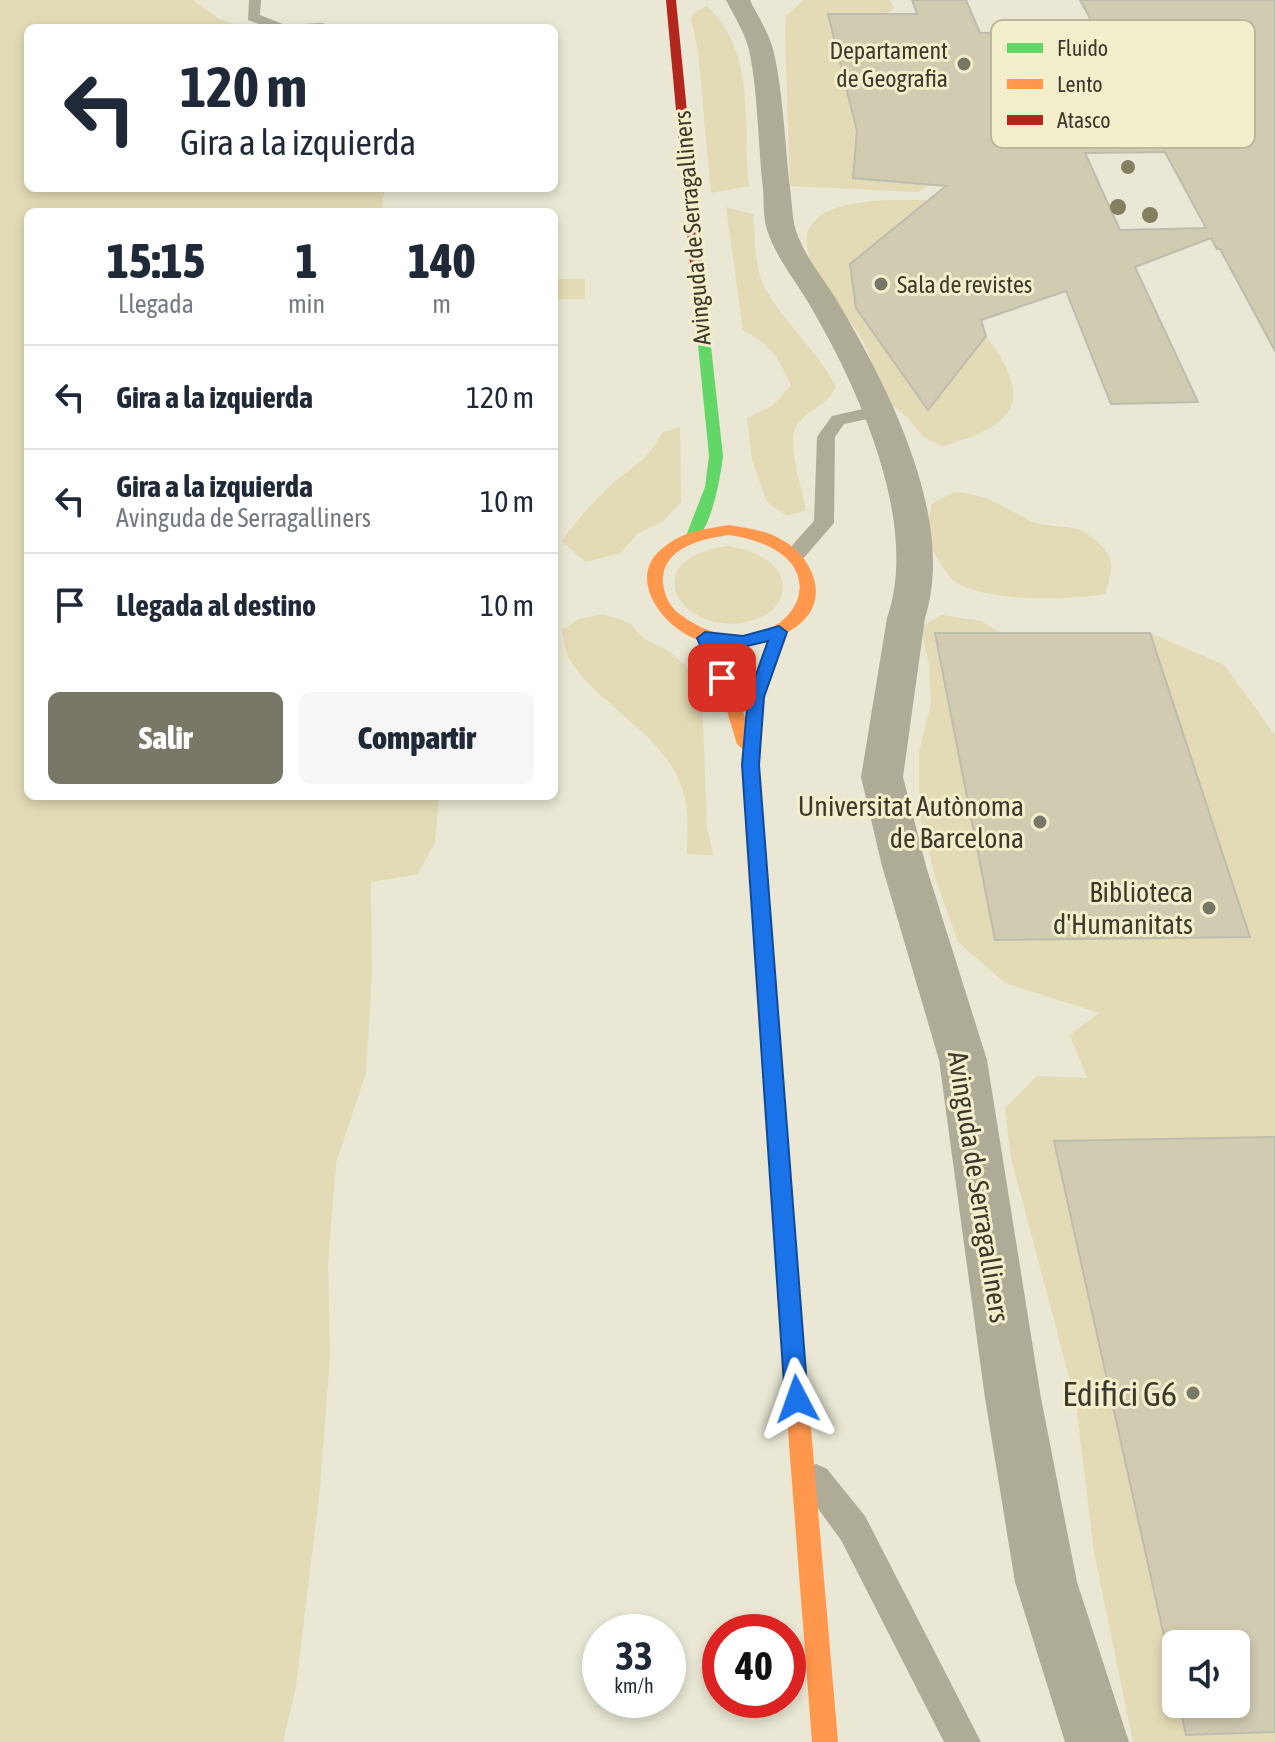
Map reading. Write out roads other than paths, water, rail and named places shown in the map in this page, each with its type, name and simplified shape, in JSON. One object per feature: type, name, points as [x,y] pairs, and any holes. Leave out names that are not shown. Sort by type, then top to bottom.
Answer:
[{"type":"street","name":"Avinguda de Serragalliners","points":[[671,0],[694,235],[698,309],[716,456],[712,487],[693,536]]},
{"type":"street","name":"Avinguda de Serragalliners","points":[[738,0],[761,48],[781,229],[802,274],[824,303],[849,347],[899,462],[907,490],[914,566],[913,597],[906,618],[882,777],[904,866],[963,1060],[1013,1398],[1046,1582],[1097,1742]]},
{"type":"street","name":"Avinguda de Serragalliners","points":[[716,456],[732,490]]},
{"type":"street","points":[[744,512],[757,534]]},
{"type":"street","points":[[729,530],[757,534],[795,555],[809,579],[810,596],[803,612],[779,632],[743,642],[705,638],[670,620],[659,607],[652,587],[653,573],[663,556],[693,536],[729,530]]},
{"type":"street","points":[[779,632],[756,697],[751,765],[801,1461],[825,1742]]},
{"type":"street","points":[[705,638],[731,698],[751,765]]},
{"type":"lane","points":[[255,0],[253,17],[271,24]]},
{"type":"lane","points":[[795,555],[824,523],[826,437],[838,420],[876,412]]},
{"type":"lane","points":[[801,1461],[853,1528],[963,1742]]},
{"type":"place","name":"Departament de Geografia","points":[[964,64]]},
{"type":"place","name":"Sala de revistes","points":[[881,284]]},
{"type":"place","name":"Universitat Autònoma de Barcelona","points":[[1040,822]]},
{"type":"place","name":"Biblioteca d'Humanitats","points":[[1209,908]]},
{"type":"place","name":"Edifici G6","points":[[1193,1393]]}]
